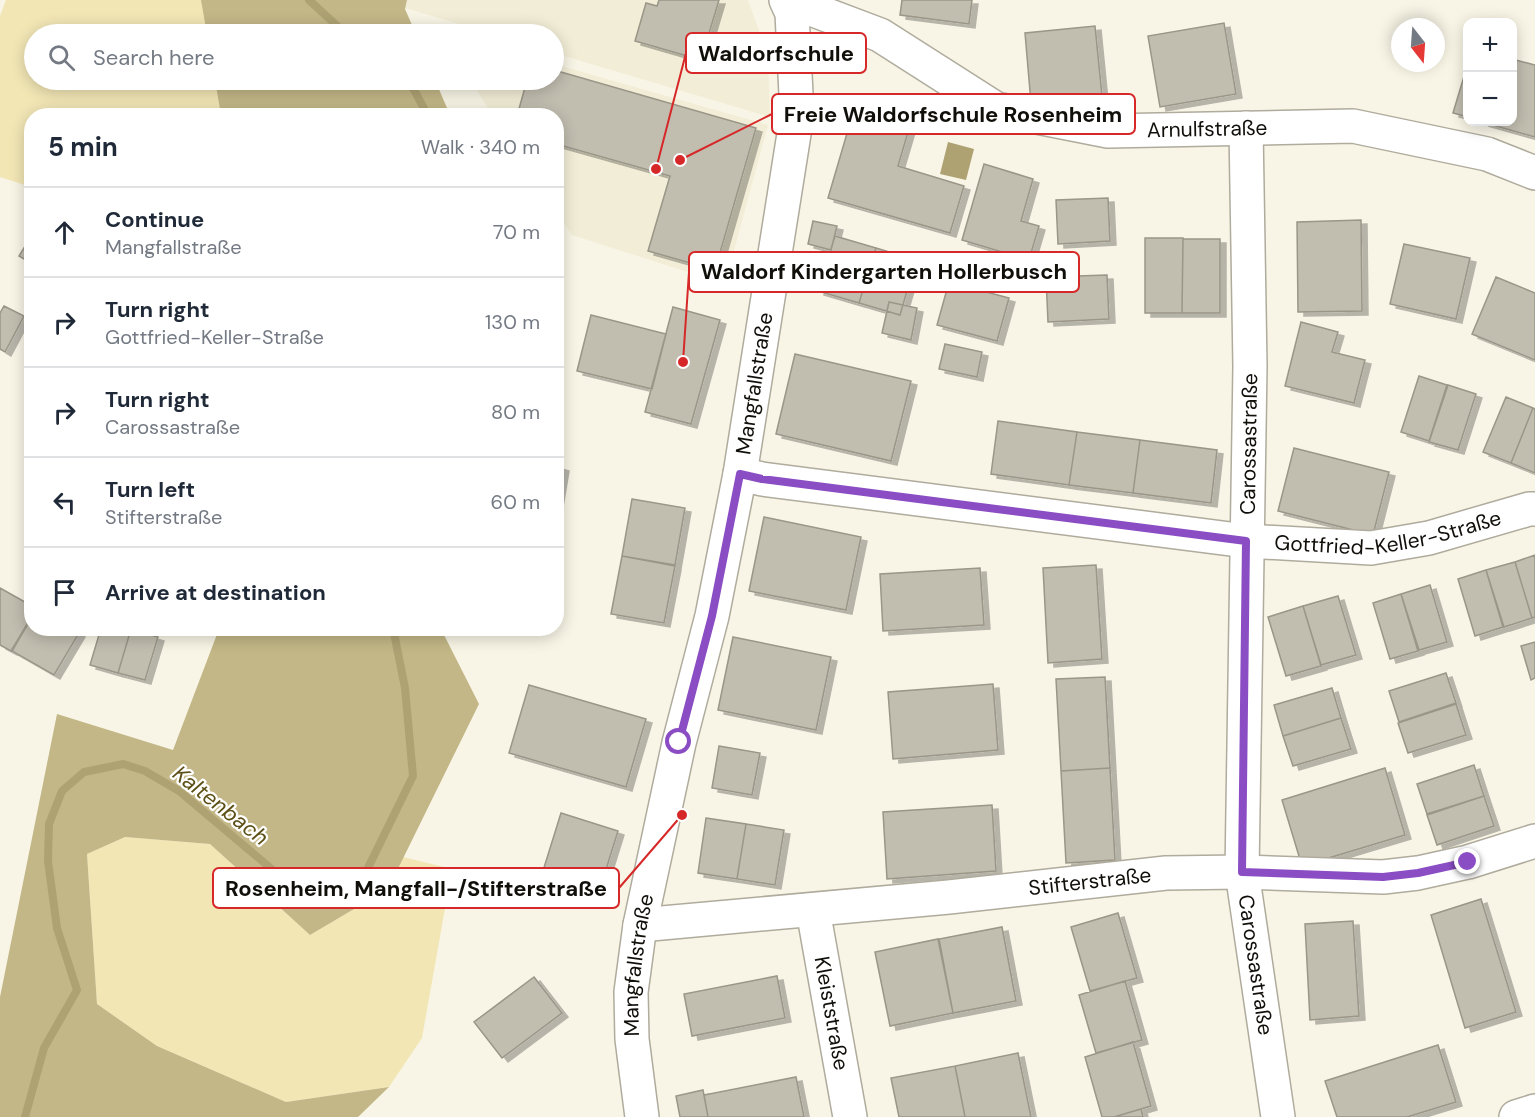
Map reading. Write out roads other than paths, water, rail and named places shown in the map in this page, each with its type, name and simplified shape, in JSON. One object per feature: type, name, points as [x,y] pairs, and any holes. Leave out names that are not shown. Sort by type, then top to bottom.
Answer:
[{"type":"street","name":"Arnulfstraße","points":[[789,7],[810,9],[880,35],[996,109],[1108,131],[1353,126],[1487,154],[1535,173]]},
{"type":"street","name":"Mangfallstraße","points":[[642,1117],[632,1039],[632,992],[640,925],[679,742],[712,616],[740,474],[797,115],[789,7]]},
{"type":"street","name":"Carossastraße","points":[[1246,128],[1250,366],[1242,872],[1278,1117]]},
{"type":"street","name":"Gottfried-Keller-Straße","points":[[740,474],[762,479],[1246,541],[1371,548],[1429,538],[1535,509]]},
{"type":"street","name":"Stifterstraße","points":[[640,925],[813,910],[1166,873],[1242,872],[1383,877],[1418,873],[1468,862],[1535,842]]},
{"type":"street","name":"Kleiststraße","points":[[813,910],[850,1117]]},
{"type":"street","points":[[1516,1117],[1535,1111]]},
{"type":"waterway","name":"Kaltenbach","points":[[309,0],[335,24]]},
{"type":"waterway","name":"Kaltenbach","points":[[414,90],[424,108]]},
{"type":"waterway","name":"Kaltenbach","points":[[25,1117],[44,1048],[77,990],[57,928],[48,861],[49,824],[62,791],[84,772],[123,764],[145,771],[179,791],[299,892],[318,895],[340,891],[363,878],[413,776],[405,688],[395,636]]},
{"type":"place","name":"Freie Waldorfschule Rosenheim","points":[[680,160]]},
{"type":"place","name":"Waldorfschule","points":[[656,169]]},
{"type":"place","name":"Waldorf Kindergarten Hollerbusch","points":[[683,362]]},
{"type":"place","name":"Rosenheim, Mangfall-/Stifterstraße","points":[[682,815]]}]
